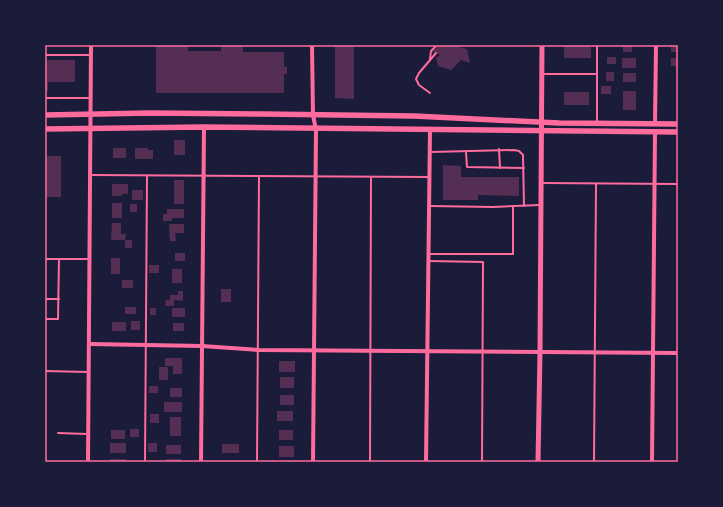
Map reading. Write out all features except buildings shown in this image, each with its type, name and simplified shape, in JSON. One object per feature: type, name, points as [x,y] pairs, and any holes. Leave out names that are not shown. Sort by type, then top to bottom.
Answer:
[{"type":"main road","points":[[45,115],[176,113],[313,114],[414,116],[541,122],[678,124]]},
{"type":"main road","points":[[45,129],[204,127],[316,130],[541,130],[678,132]]},
{"type":"street","points":[[88,462],[91,45]]},
{"type":"street","points":[[312,45],[313,114],[316,130],[313,462]]},
{"type":"street","points":[[538,462],[542,45]]},
{"type":"street","points":[[655,123],[656,45]]},
{"type":"street","points":[[201,462],[204,127]]},
{"type":"street","points":[[426,462],[430,130]]},
{"type":"street","points":[[652,462],[655,132]]},
{"type":"street","points":[[89,344],[202,346],[258,350],[678,353]]},
{"type":"lane","points":[[430,61],[431,51],[437,45]]},
{"type":"lane","points":[[597,45],[597,123]]},
{"type":"lane","points":[[430,93],[422,88],[416,79],[419,73],[436,53]]},
{"type":"lane","points":[[45,55],[91,55]]},
{"type":"lane","points":[[542,74],[597,74]]},
{"type":"lane","points":[[45,98],[91,98]]},
{"type":"lane","points":[[430,152],[466,152],[499,149],[519,151],[523,155],[524,206]]},
{"type":"lane","points":[[499,149],[500,168]]},
{"type":"lane","points":[[466,152],[467,167],[524,168]]},
{"type":"lane","points":[[90,175],[430,178]]},
{"type":"lane","points":[[145,462],[147,176]]},
{"type":"lane","points":[[257,462],[259,176]]},
{"type":"lane","points":[[370,462],[371,177]]},
{"type":"lane","points":[[541,183],[678,184]]},
{"type":"lane","points":[[594,462],[596,184]]},
{"type":"lane","points":[[430,206],[541,205]]},
{"type":"lane","points":[[429,254],[512,254],[513,206]]},
{"type":"lane","points":[[45,259],[90,259]]},
{"type":"lane","points":[[45,319],[58,319],[59,259]]},
{"type":"lane","points":[[429,261],[483,262],[482,462]]},
{"type":"lane","points":[[45,299],[59,299]]},
{"type":"lane","points":[[45,371],[89,372]]},
{"type":"lane","points":[[58,433],[89,434]]}]
